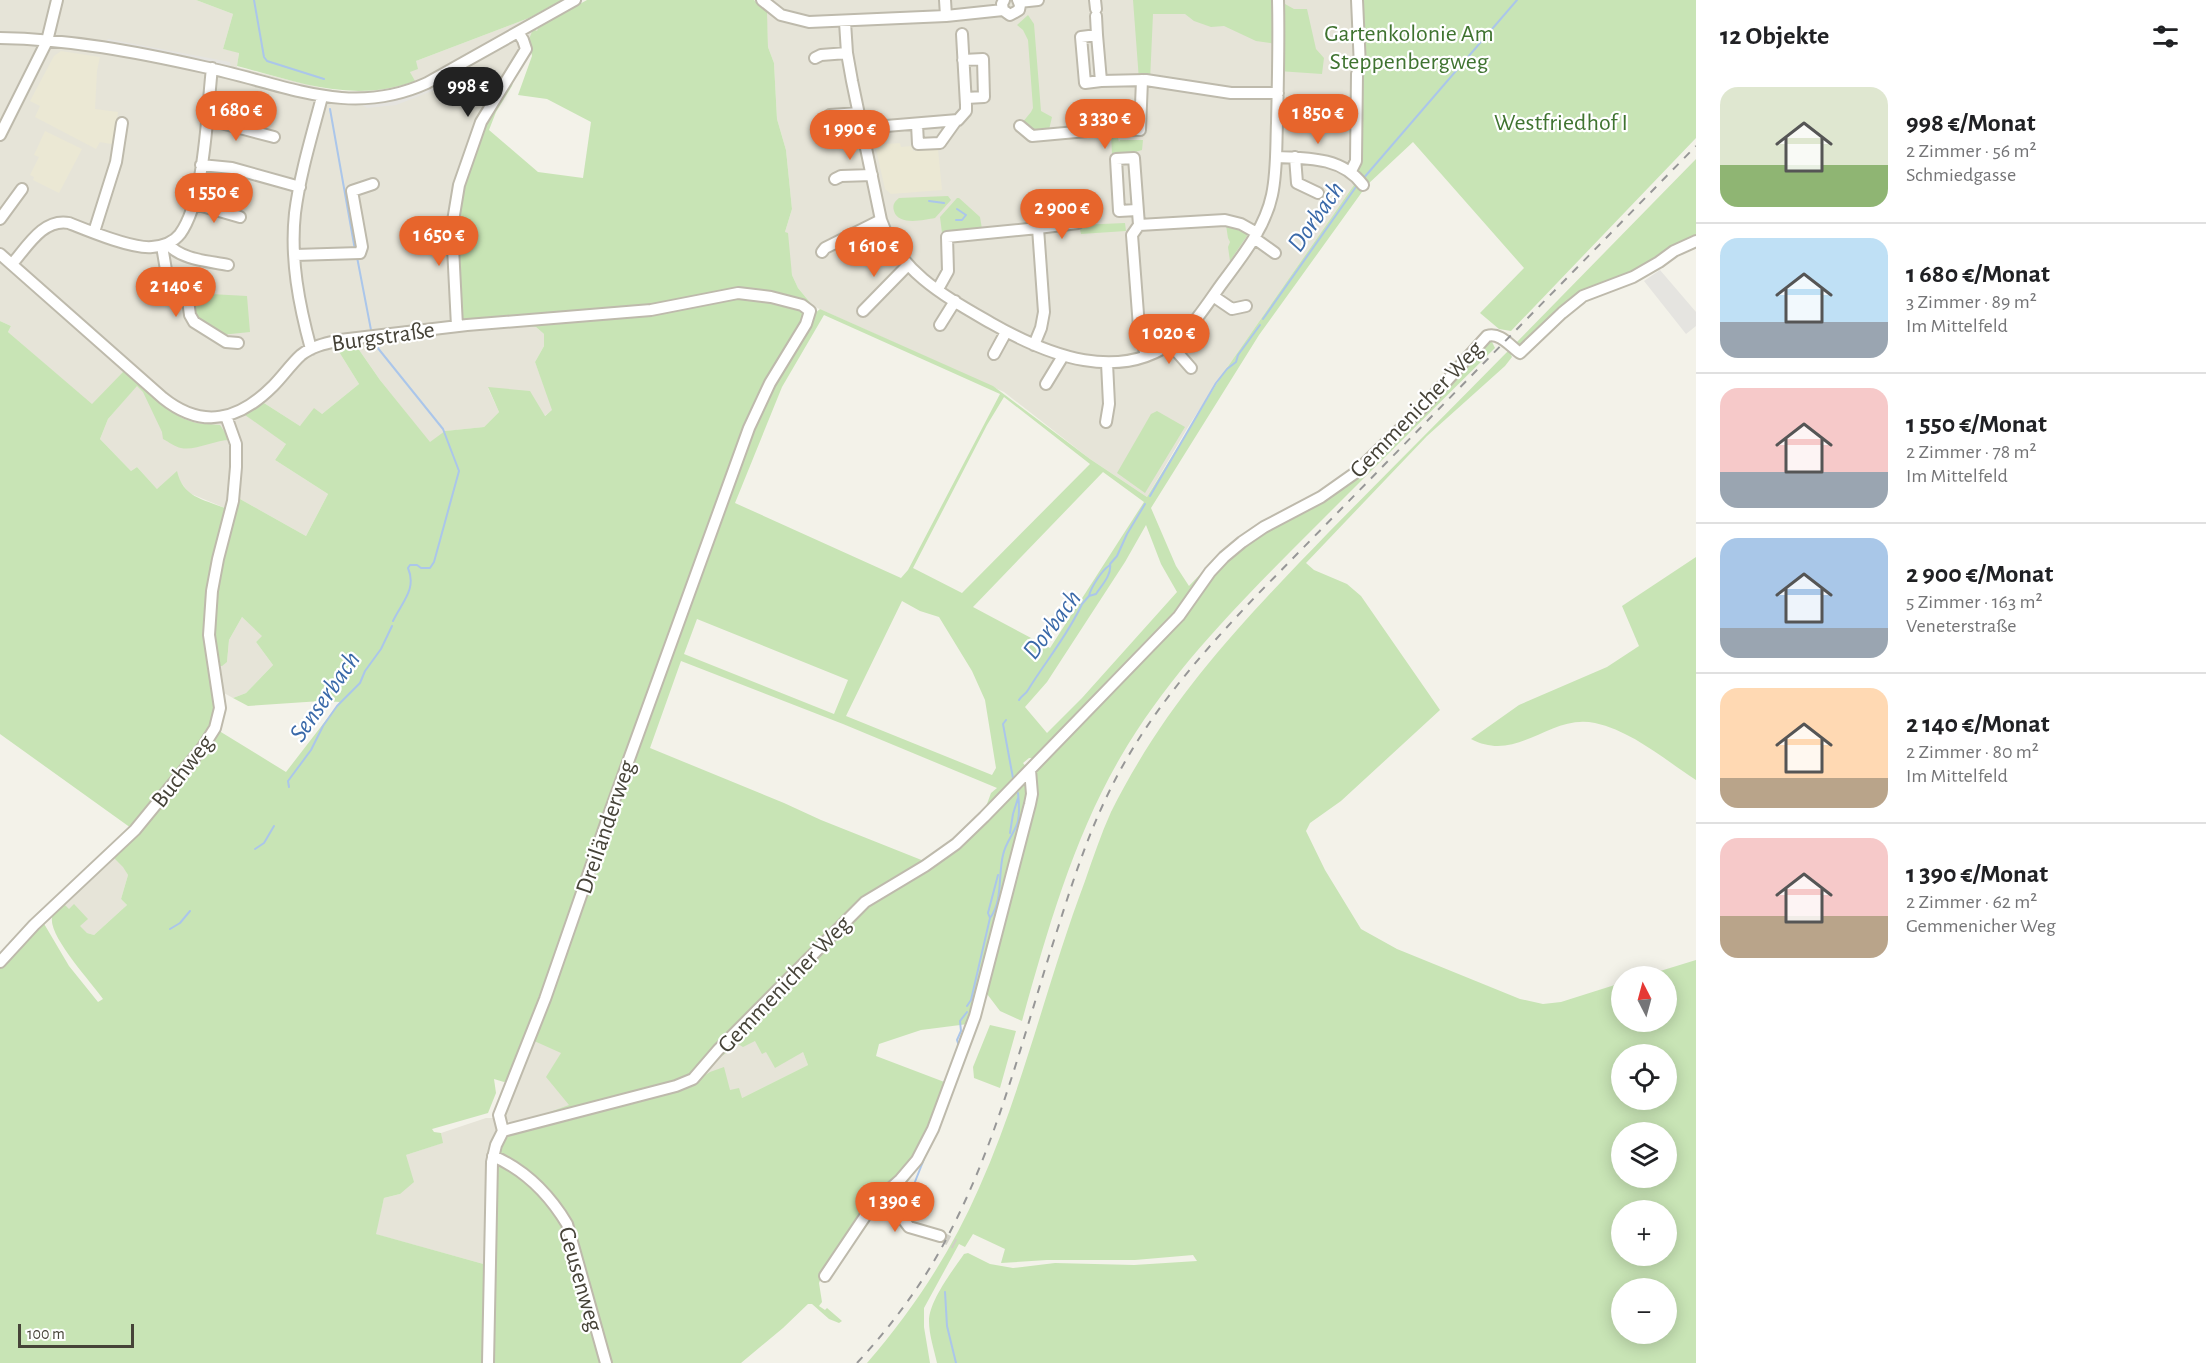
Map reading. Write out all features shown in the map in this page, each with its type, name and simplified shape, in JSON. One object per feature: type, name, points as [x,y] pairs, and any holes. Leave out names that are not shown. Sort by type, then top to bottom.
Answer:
[{"type":"street","points":[[0,135],[47,40],[57,0]]},
{"type":"street","points":[[0,38],[47,40],[92,46],[212,68],[322,97],[374,98],[405,91],[441,76],[575,0]]},
{"type":"street","points":[[762,0],[781,15],[796,20],[844,22],[946,16],[962,25]]},
{"type":"street","points":[[945,0],[946,16]]},
{"type":"street","points":[[962,25],[1003,5],[1007,14],[1014,15],[1020,9],[1018,1],[1038,0]]},
{"type":"street","points":[[844,22],[847,53],[881,220],[890,242],[907,266],[955,301],[1006,332],[1063,356],[1107,363],[1131,361],[1170,344],[1193,323],[1256,236],[1272,195],[1276,157],[1278,0]]},
{"type":"street","points":[[1276,157],[1323,160],[1357,178],[1357,74],[1360,67],[1357,0]]},
{"type":"street","points":[[1096,8],[1101,81]]},
{"type":"street","points":[[917,124],[918,144],[940,143],[966,111],[962,25]]},
{"type":"street","points":[[457,326],[452,250],[454,208],[481,122],[525,49],[518,32]]},
{"type":"street","points":[[1097,35],[1081,37],[1085,82],[1142,80],[1231,93],[1278,93]]},
{"type":"street","points":[[815,58],[821,55],[847,53]]},
{"type":"street","points":[[963,60],[982,59],[984,97],[966,98]]},
{"type":"street","points":[[12,264],[41,231],[51,224],[62,222],[140,246],[165,245],[179,235],[195,204],[212,68]]},
{"type":"street","points":[[1020,126],[1032,136],[1109,129],[1140,130],[1142,80]]},
{"type":"street","points":[[311,349],[298,297],[295,255],[296,212],[322,97]]},
{"type":"street","points":[[824,118],[859,113]]},
{"type":"street","points":[[206,119],[274,137]]},
{"type":"street","points":[[862,128],[955,122]]},
{"type":"street","points":[[94,232],[116,162],[122,123]]},
{"type":"street","points":[[1137,210],[1119,211],[1116,159],[1134,158],[1139,225],[1132,235],[1139,327],[1146,356]]},
{"type":"street","points":[[1295,158],[1297,183],[1318,193]]},
{"type":"street","points":[[201,165],[232,168],[300,187]]},
{"type":"street","points":[[835,179],[841,176],[872,175]]},
{"type":"street","points":[[295,255],[360,253],[362,247],[352,191],[374,184]]},
{"type":"street","points":[[0,219],[22,189]]},
{"type":"street","points":[[195,204],[240,216]]},
{"type":"street","points":[[822,252],[825,248],[881,220]]},
{"type":"street","points":[[1139,225],[1225,220],[1241,224],[1275,253]]},
{"type":"street","points":[[938,289],[948,271],[947,237],[1078,223]]},
{"type":"street","points":[[1034,345],[1044,312],[1038,228]]},
{"type":"street","name":"Gemmenicher Weg","points":[[503,1131],[676,1086],[693,1079],[718,1050],[859,908],[926,866],[956,844],[1179,616],[1210,572],[1224,558],[1257,532],[1321,497],[1355,473],[1425,405],[1486,336],[1492,334],[1500,337],[1520,353],[1583,296],[1633,277],[1674,251],[1696,241]]},
{"type":"street","points":[[165,245],[182,254],[228,265]]},
{"type":"street","points":[[165,245],[166,270],[187,293],[190,315],[194,322],[225,342],[238,343]]},
{"type":"street","name":"Burgstraße","points":[[0,254],[171,405],[196,416],[210,418],[226,416],[243,410],[258,401],[300,356],[311,349],[340,340],[457,326],[651,310],[738,293],[771,297],[802,305],[810,311]]},
{"type":"street","points":[[863,311],[907,266]]},
{"type":"street","points":[[1213,296],[1233,311],[1246,306]]},
{"type":"street","points":[[940,325],[955,301]]},
{"type":"street","name":"Dreiländerweg","points":[[488,1363],[493,1156],[503,1131],[500,1115],[545,999],[745,437],[770,383],[806,324],[810,311]]},
{"type":"street","points":[[994,354],[1006,332]]},
{"type":"street","points":[[1170,344],[1191,368]]},
{"type":"street","points":[[1046,384],[1063,356]]},
{"type":"street","points":[[1106,422],[1109,404],[1107,363]]},
{"type":"street","name":"Buchweg","points":[[0,962],[34,925],[135,830],[203,747],[215,728],[220,708],[209,635],[212,591],[233,501],[236,467],[236,444],[226,416]]},
{"type":"street","points":[[825,1276],[874,1203],[911,1169],[923,1149],[970,1029],[1030,804],[1032,794],[1030,770]]},
{"type":"street","name":"Geusenweg","points":[[493,1156],[516,1169],[540,1188],[559,1210],[567,1224],[606,1363]]},
{"type":"street","points":[[890,1189],[900,1215],[909,1227],[940,1236]]},
{"type":"shaded area","points":[[0,0],[196,0],[233,14],[223,49],[239,52],[237,67],[322,88],[349,92],[387,89],[414,81],[410,72],[416,61],[529,18],[538,27],[531,52],[507,84],[486,120],[477,320],[536,327],[544,334],[544,346],[535,362],[553,410],[544,416],[488,388],[499,412],[484,427],[446,431],[430,443],[380,380],[355,344],[336,347],[359,384],[322,414],[300,426],[264,403],[256,410],[286,444],[275,460],[328,494],[306,536],[240,499],[225,508],[189,493],[180,481],[157,489],[137,467],[131,471],[100,439],[108,419],[138,384],[124,372],[92,405],[8,332],[11,326],[0,321]]},
{"type":"shaded area","points":[[766,0],[1361,0],[1361,135],[1356,182],[1222,375],[1147,497],[1090,459],[1004,392],[813,306],[798,288],[792,275],[785,232],[792,209],[786,150],[777,119],[774,63],[768,47]]},
{"type":"shaded area","points":[[108,39],[230,62],[231,69],[103,45]]},
{"type":"shaded area","points":[[61,51],[100,57],[95,109],[118,112],[115,141],[111,144],[100,142],[96,149],[35,117],[40,106],[30,101],[54,56]]},
{"type":"shaded area","points":[[440,80],[435,90],[396,105],[367,108],[359,103]]},
{"type":"shaded area","points":[[45,131],[82,149],[59,193],[33,180],[34,177],[30,175],[39,157],[34,155]]},
{"type":"shaded area","points":[[900,143],[901,147],[912,146],[913,151],[938,149],[942,190],[891,194],[885,189],[875,145]]},
{"type":"shaded area","points":[[1660,270],[1696,312],[1696,326],[1686,334],[1644,281]]},
{"type":"shaded area","points":[[242,617],[263,636],[256,642],[273,665],[246,693],[233,698],[222,692],[215,666],[227,662],[229,640]]},
{"type":"shaded area","points":[[112,856],[124,867],[128,875],[121,899],[127,905],[94,935],[52,923],[52,916],[57,909]]},
{"type":"shaded area","points":[[557,972],[570,1106],[528,1122],[513,1124],[505,1119],[507,1108]]},
{"type":"shaded area","points":[[772,1000],[803,1052],[808,1065],[742,1098],[689,1087]]},
{"type":"shaded area","points":[[486,1118],[493,1118],[498,1122],[487,1265],[375,1234],[384,1198],[400,1194],[406,1155],[442,1143],[441,1133]]},
{"type":"green space","points":[[196,0],[562,0],[529,18],[416,61],[418,69],[410,72],[415,81],[392,88],[347,91],[304,84],[237,66],[239,53],[223,49],[233,14]]},
{"type":"green space","points":[[587,0],[754,0],[767,12],[768,47],[774,63],[777,119],[786,150],[792,209],[785,232],[788,233],[792,275],[798,288],[813,306],[787,297],[805,314],[805,317],[769,382],[512,1080],[504,1082],[494,1079],[496,1093],[488,1113],[432,1129],[434,1132],[441,1133],[443,1143],[406,1155],[414,1182],[400,1194],[384,1198],[376,1234],[487,1265],[485,1363],[0,1363],[0,967],[43,922],[69,966],[98,1002],[103,999],[72,960],[57,936],[52,918],[56,910],[63,903],[69,909],[74,904],[88,919],[80,926],[87,933],[94,935],[127,905],[121,899],[128,875],[112,856],[216,729],[286,772],[340,702],[321,701],[248,706],[233,698],[246,693],[273,665],[256,642],[262,636],[242,617],[229,640],[227,662],[222,666],[215,666],[217,693],[213,727],[131,828],[0,734],[0,321],[11,326],[8,332],[92,404],[124,371],[161,404],[182,418],[196,423],[220,425],[230,440],[187,449],[163,439],[162,432],[143,392],[137,386],[108,419],[100,439],[131,471],[137,467],[157,489],[177,471],[184,486],[195,496],[225,508],[232,501],[240,499],[306,536],[328,494],[275,460],[286,444],[245,415],[264,403],[300,426],[314,408],[322,414],[359,384],[336,347],[355,344],[380,380],[430,442],[445,431],[484,427],[499,412],[488,387],[530,391],[545,416],[552,410],[535,362],[544,346],[544,334],[536,327],[463,319],[460,313],[455,236],[460,200],[470,161],[486,120],[515,74],[512,86],[496,112],[489,130],[538,172],[583,178],[591,122],[547,99],[518,95],[532,56],[531,51],[526,47],[533,29],[537,31],[538,27]]},
{"type":"green space","points":[[1133,0],[1278,0],[1283,8],[1285,4],[1294,9],[1307,9],[1316,49],[1324,58],[1322,74],[1278,71],[1278,44],[1256,41],[1224,26],[1211,27],[1194,21],[1185,14],[1153,14],[1150,81],[1139,80]]},
{"type":"green space","points":[[1361,0],[1696,0],[1696,138],[1511,331],[1499,329],[1480,313],[1524,268],[1413,142],[1367,185],[1259,335],[1151,508],[1176,566],[1189,586],[1224,551],[1253,528],[1329,490],[1349,474],[1410,414],[1487,332],[1495,348],[1236,608],[1185,665],[1140,726],[1103,789],[1075,853],[1022,1021],[1000,1011],[984,990],[1035,797],[1036,769],[1085,718],[1081,713],[1034,758],[1029,758],[1023,763],[1027,768],[984,812],[991,793],[997,788],[843,724],[681,661],[650,748],[924,861],[863,899],[844,916],[695,1071],[694,1082],[724,1067],[730,1090],[739,1088],[742,1098],[808,1065],[803,1052],[775,1068],[766,1052],[762,1054],[755,1041],[743,1047],[738,1044],[718,1059],[716,1057],[867,904],[940,859],[978,827],[1019,787],[1025,785],[1029,793],[984,971],[968,1024],[921,1030],[879,1044],[876,1056],[947,1083],[913,1162],[874,1201],[821,1278],[819,1283],[822,1302],[819,1306],[825,1310],[827,1308],[842,1321],[839,1323],[829,1319],[812,1304],[808,1304],[741,1363],[608,1363],[588,1297],[580,1252],[568,1222],[560,1208],[539,1184],[500,1155],[499,1146],[504,1137],[518,1129],[571,1116],[570,1111],[528,1122],[569,1105],[546,1077],[561,1053],[532,1040],[579,919],[614,810],[754,425],[773,385],[813,315],[820,309],[993,386],[1090,459],[1147,497],[1222,375],[1356,182],[1361,135],[1363,20]],"holes":[[[824,315],[1000,394],[908,570],[901,578],[735,503],[782,387]],[[1004,397],[1090,464],[962,593],[913,568],[987,425]],[[1103,472],[1144,502],[1050,648],[973,607]],[[1146,525],[1161,564],[1177,592],[1082,698],[1047,733],[1025,707],[1047,682],[1125,562]],[[902,601],[920,611],[939,617],[972,671],[985,700],[996,768],[992,775],[846,716]],[[697,619],[848,680],[834,714],[684,654]]]},
{"type":"green space","points":[[1028,15],[1034,24],[1041,111],[1052,117],[1048,134],[1032,136],[1022,123],[1033,108],[1028,40],[1023,30],[1017,25]]},
{"type":"green space","points":[[1111,133],[1117,133],[1119,142],[1120,140],[1143,140],[1142,150],[1112,155]]},
{"type":"green space","points":[[1696,159],[1696,238],[1634,272],[1587,291],[1523,346],[1515,344]]},
{"type":"green space","points":[[948,196],[951,200],[935,218],[918,221],[901,219],[896,216],[893,207],[899,198]]},
{"type":"green space","points":[[957,198],[980,217],[982,229],[942,233],[940,217]]},
{"type":"green space","points":[[1125,223],[1126,231],[1081,234],[1079,225]]},
{"type":"green space","points":[[1229,224],[1249,233],[1230,261],[1228,247],[1230,242],[1226,225]]},
{"type":"green space","points":[[192,293],[247,296],[250,332],[221,335],[195,319]]},
{"type":"green space","points":[[1509,350],[1512,357],[1505,366],[1427,436],[1306,563],[1314,570],[1347,584],[1361,596],[1440,710],[1341,801],[1310,823],[1306,831],[1325,870],[1361,929],[1397,949],[1520,999],[1543,1004],[1561,1002],[1611,986],[1611,1032],[1677,1032],[1676,966],[1696,960],[1696,1363],[937,1363],[930,1332],[930,1313],[942,1286],[964,1254],[968,1253],[990,1264],[1013,1268],[1055,1263],[1134,1265],[1197,1261],[1193,1255],[1135,1260],[1047,1260],[1001,1263],[1005,1249],[973,1234],[965,1247],[959,1244],[924,1308],[924,1327],[930,1363],[867,1363],[930,1280],[979,1188],[1009,1112],[1071,919],[1104,829],[1133,772],[1156,734],[1208,664],[1266,598]]},
{"type":"green space","points":[[1157,411],[1185,427],[1145,493],[1117,473],[1151,414]]},
{"type":"green space","points":[[1696,557],[1696,780],[1635,739],[1595,723],[1579,722],[1563,725],[1504,746],[1488,745],[1471,739],[1519,705],[1607,667],[1639,646],[1622,606]]},
{"type":"green space","points":[[990,1025],[1016,1031],[1000,1088],[974,1078],[973,1067]]},
{"type":"green space","points":[[495,1163],[517,1172],[558,1212],[574,1253],[582,1297],[602,1363],[491,1363]]},
{"type":"waterway","name":"Senserbach","points":[[254,0],[264,57],[267,61],[324,79]]},
{"type":"waterway","name":"Dorbach","points":[[1362,180],[1517,0]]},
{"type":"waterway","name":"Senserbach","points":[[330,109],[355,250]]},
{"type":"waterway","name":"Dorbach","points":[[1263,319],[1358,184]]},
{"type":"waterway","points":[[929,201],[944,203]]},
{"type":"waterway","points":[[956,220],[962,220],[966,215],[957,209]]},
{"type":"waterway","name":"Senserbach","points":[[357,257],[371,330]]},
{"type":"waterway","name":"Dorbach","points":[[1150,496],[1216,383],[1236,362],[1238,355],[1260,325]]},
{"type":"waterway","name":"Senserbach","points":[[373,342],[443,429],[459,471],[434,562],[430,568],[410,565],[408,568],[410,589],[393,621]]},
{"type":"waterway","name":"Dorbach","points":[[1019,700],[1063,637],[1082,604],[1089,596],[1096,594],[1106,580],[1110,564],[1117,556],[1145,504]]},
{"type":"waterway","points":[[1089,596],[1097,579],[1110,565]]},
{"type":"waterway","name":"Senserbach","points":[[289,787],[288,781],[311,750],[323,726],[337,706],[360,683],[392,626]]},
{"type":"waterway","name":"Dorbach","points":[[1006,720],[1003,724],[1013,778]]},
{"type":"waterway","name":"Dorbach","points":[[967,1006],[971,1000],[990,918],[999,896],[1003,855],[1018,821],[1018,793]]},
{"type":"waterway","points":[[1010,833],[1018,798]]},
{"type":"waterway","name":"Senserbach","points":[[255,849],[264,843],[274,826]]},
{"type":"waterway","points":[[990,918],[988,913],[998,875]]},
{"type":"waterway","name":"Senserbach","points":[[170,929],[180,923],[190,911]]},
{"type":"waterway","name":"Dorbach","points":[[959,1046],[957,1040],[961,1031],[960,1021],[967,1012]]},
{"type":"waterway","name":"Dorbach","points":[[913,1224],[907,1202],[924,1159]]},
{"type":"waterway","name":"Dorbach","points":[[945,1292],[947,1326],[956,1363]]},
{"type":"tunnel","points":[[940,1236],[955,1244]]},
{"type":"railway","points":[[857,1363],[897,1316],[920,1283],[942,1248],[968,1195],[1010,1084],[1086,846],[1108,794],[1156,713],[1194,664],[1257,595],[1696,146]]},
{"type":"park label","name":"Gartenkolonie Am Steppenbergweg","points":[[1409,47]]},
{"type":"park label","name":"Westfriedhof I","points":[[1561,122]]}]
